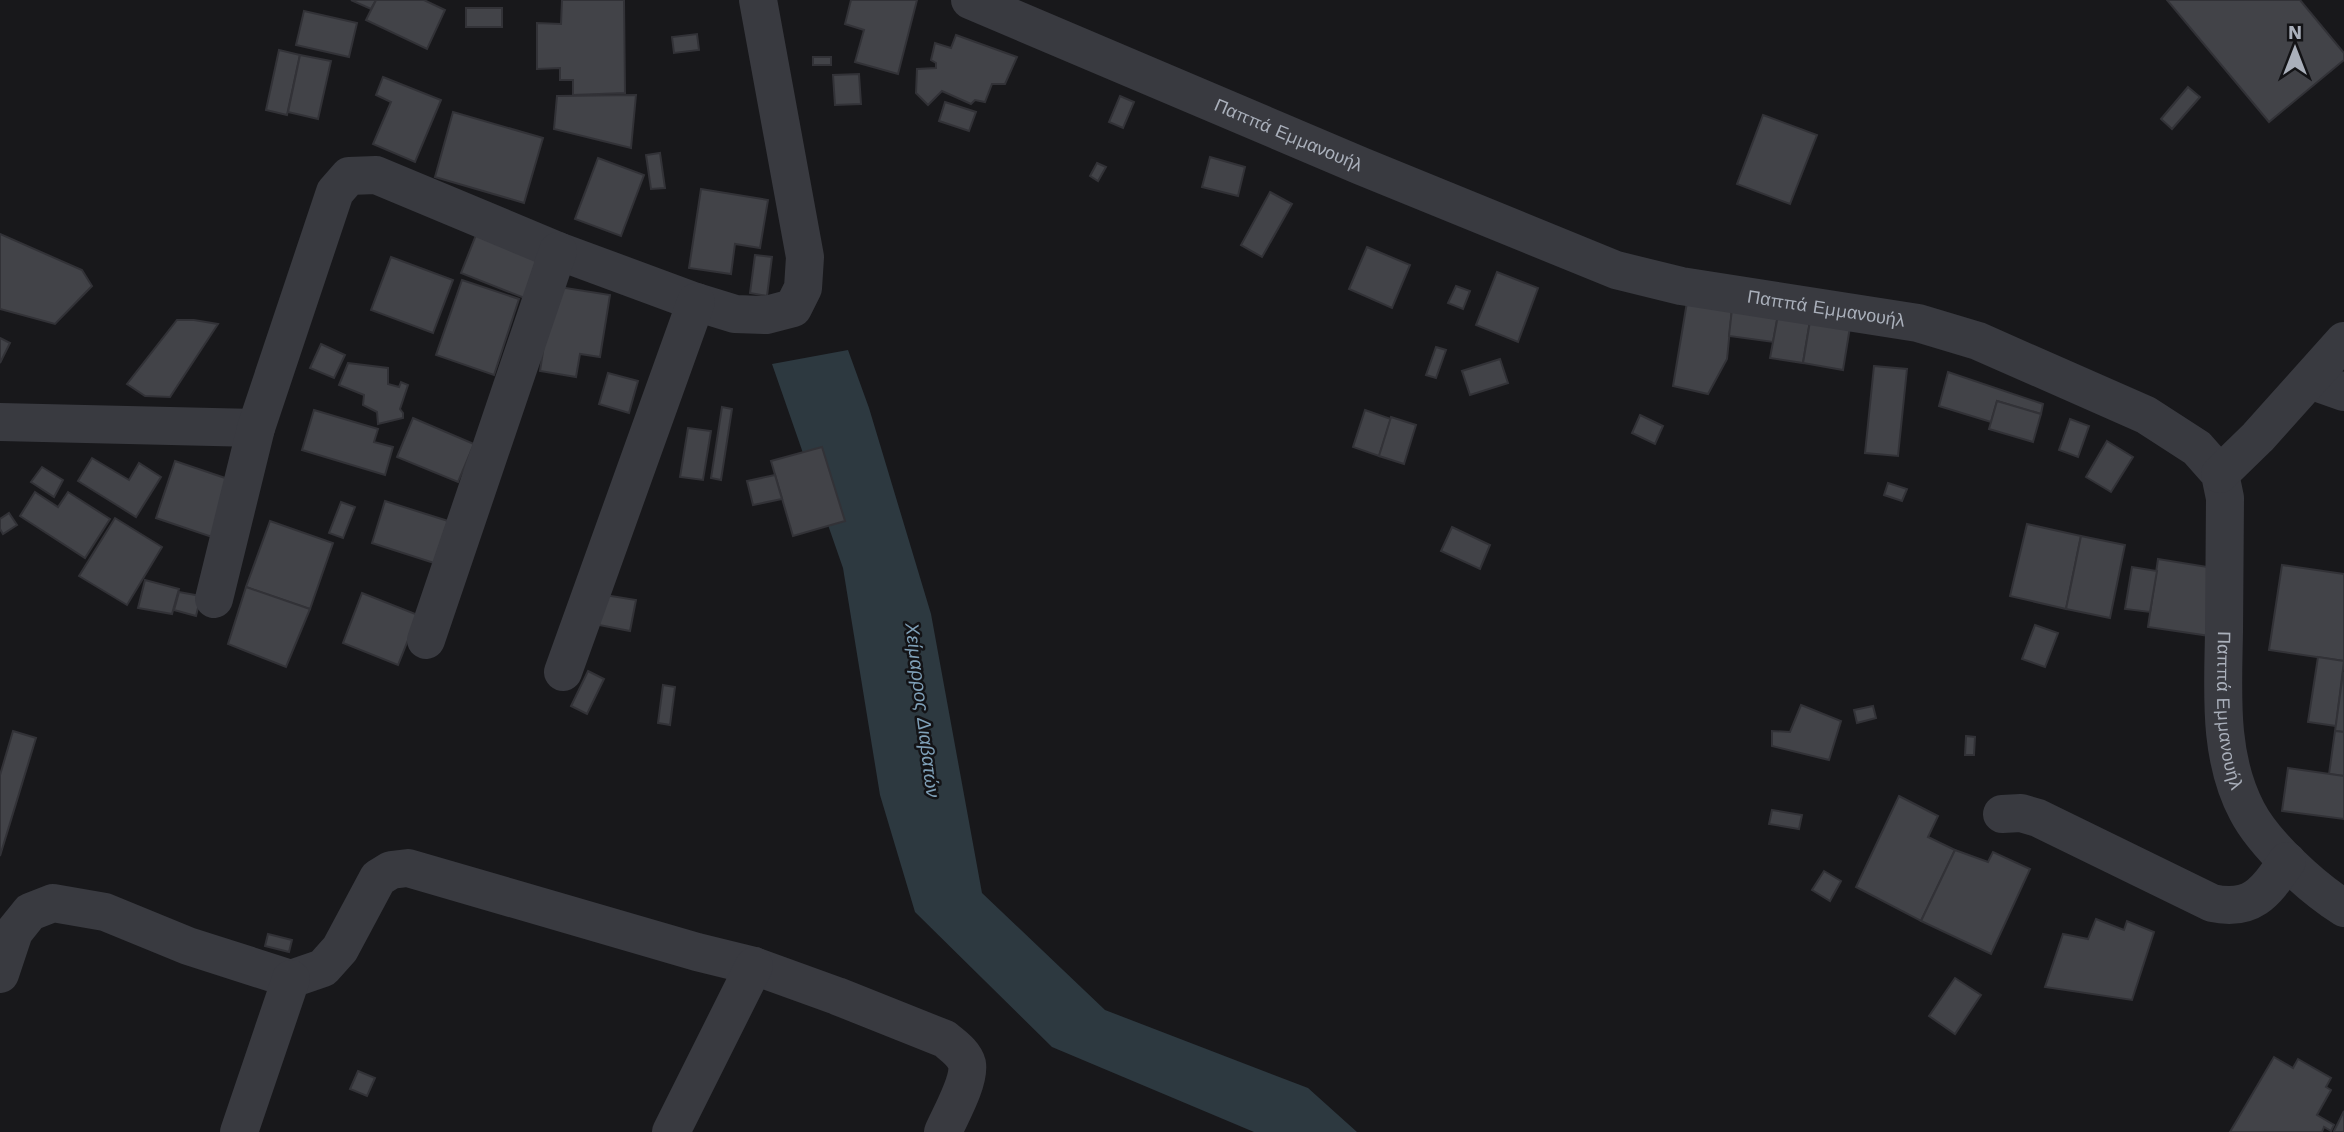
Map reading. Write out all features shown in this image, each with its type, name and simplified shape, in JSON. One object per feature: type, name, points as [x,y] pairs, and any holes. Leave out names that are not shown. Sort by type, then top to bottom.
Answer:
[{"type":"street","points":[[214,599],[256,428],[335,192],[349,176],[376,175],[558,251],[735,314],[766,315],[793,308],[803,288],[805,257],[758,0]]},
{"type":"street","name":"Παππά Εμμανουήλ","points":[[970,0],[1348,161],[1616,270],[1681,286],[1918,323],[1978,341],[2146,415],[2197,448],[2220,474],[2225,498],[2223,719],[2231,770],[2246,810],[2265,838],[2287,861],[2344,908]]},
{"type":"street","points":[[426,640],[558,251]]},
{"type":"street","points":[[563,672],[696,302]]},
{"type":"street","points":[[2220,474],[2258,437],[2327,386],[2344,341]]},
{"type":"street","points":[[0,422],[256,428]]},
{"type":"street","points":[[2003,814],[2021,813],[2038,818],[2212,903],[2227,906],[2241,906],[2268,888],[2287,861]]},
{"type":"street","points":[[0,974],[14,932],[30,912],[53,903],[105,912],[211,954],[291,979],[323,968],[340,949],[378,878],[391,870],[408,868],[754,966],[944,1039],[959,1050],[967,1063],[966,1077],[943,1132]]},
{"type":"street","points":[[671,1132],[754,966]]},
{"type":"street","points":[[239,1132],[291,979]]},
{"type":"water","name":"Χείμαρρος Διαβατών","points":[[848,350],[869,408],[931,614],[982,893],[1105,1010],[1308,1088],[1357,1132],[1254,1132],[1052,1047],[915,912],[880,795],[843,568],[772,364]]},
{"type":"building","points":[[351,0],[376,0],[371,9]]},
{"type":"building","points":[[376,0],[424,0],[445,10],[427,49],[366,20]]},
{"type":"building","points":[[562,0],[624,0],[625,93],[573,95],[573,80],[560,80],[560,68],[537,69],[537,23],[561,24]]},
{"type":"building","points":[[851,0],[917,0],[898,74],[855,62],[864,30],[845,24]]},
{"type":"building","points":[[2167,0],[2300,0],[2344,53],[2344,60],[2269,122]]},
{"type":"building","points":[[466,8],[502,8],[502,27],[466,27]]},
{"type":"building","points":[[304,11],[357,23],[349,57],[296,45]]},
{"type":"building","points":[[697,34],[699,50],[674,53],[672,37]]},
{"type":"building","points":[[956,35],[1017,57],[1005,84],[992,84],[985,102],[975,100],[971,104],[942,91],[928,105],[916,93],[917,69],[936,68],[936,63],[931,60],[935,43],[951,48]]},
{"type":"building","points":[[279,50],[300,55],[287,115],[266,110]]},
{"type":"building","points":[[300,55],[331,61],[318,119],[288,112]]},
{"type":"building","points":[[813,57],[831,57],[831,65],[813,65]]},
{"type":"building","points":[[859,74],[861,104],[835,105],[833,75]]},
{"type":"building","points":[[383,77],[441,100],[415,162],[373,144],[391,102],[376,95]]},
{"type":"building","points":[[2188,87],[2200,97],[2172,129],[2161,119]]},
{"type":"building","points":[[636,95],[631,148],[554,129],[557,96]]},
{"type":"building","points":[[1120,96],[1134,102],[1123,128],[1109,122]]},
{"type":"building","points":[[945,102],[976,112],[969,131],[939,121]]},
{"type":"building","points":[[453,112],[543,138],[524,203],[435,177]]},
{"type":"building","points":[[1763,115],[1817,135],[1790,204],[1737,184]]},
{"type":"building","points":[[660,153],[665,188],[651,189],[646,155]]},
{"type":"building","points":[[1210,157],[1245,167],[1238,196],[1202,187]]},
{"type":"building","points":[[598,158],[644,175],[621,236],[575,219]]},
{"type":"building","points":[[1097,163],[1106,167],[1098,181],[1090,176]]},
{"type":"building","points":[[701,189],[768,200],[760,248],[735,244],[731,274],[689,268]]},
{"type":"building","points":[[1270,192],[1292,204],[1262,257],[1241,245]]},
{"type":"building","points":[[478,230],[544,255],[527,299],[461,273]]},
{"type":"building","points":[[0,234],[82,270],[92,286],[55,324],[0,309]]},
{"type":"building","points":[[1367,247],[1410,265],[1392,308],[1349,289]]},
{"type":"building","points":[[755,255],[772,257],[767,296],[750,293]]},
{"type":"building","points":[[391,257],[453,280],[433,333],[371,310]]},
{"type":"building","points":[[1497,272],[1538,288],[1518,342],[1476,325]]},
{"type":"building","points":[[462,280],[519,299],[494,375],[436,355]]},
{"type":"building","points":[[553,286],[610,295],[600,357],[580,354],[576,377],[540,371]]},
{"type":"building","points":[[1456,286],[1470,291],[1463,309],[1448,303]]},
{"type":"building","points":[[1687,302],[1732,309],[1727,359],[1708,394],[1673,386]]},
{"type":"building","points":[[1732,309],[1778,315],[1773,342],[1729,336]]},
{"type":"building","points":[[1778,315],[1810,321],[1803,363],[1770,358]]},
{"type":"building","points":[[177,320],[218,324],[170,397],[145,396],[127,384]]},
{"type":"building","points":[[1810,321],[1850,327],[1843,370],[1803,363]]},
{"type":"building","points":[[0,338],[10,343],[0,363]]},
{"type":"building","points":[[321,344],[345,355],[334,378],[310,368]]},
{"type":"building","points":[[1436,347],[1446,350],[1436,378],[1426,375]]},
{"type":"building","points":[[1500,359],[1508,383],[1470,395],[1462,371]]},
{"type":"building","points":[[348,363],[388,368],[388,384],[399,387],[401,382],[408,385],[400,409],[403,418],[378,424],[377,412],[363,405],[364,395],[339,385]]},
{"type":"building","points":[[1874,366],[1907,369],[1898,456],[1865,453]]},
{"type":"building","points":[[1948,372],[2043,404],[2041,414],[1997,401],[1991,422],[1939,406]]},
{"type":"building","points":[[608,373],[638,381],[629,413],[599,404]]},
{"type":"building","points":[[1997,401],[2041,414],[2033,442],[1989,429]]},
{"type":"building","points":[[722,407],[732,409],[721,480],[711,478]]},
{"type":"building","points":[[314,410],[378,429],[374,442],[393,447],[385,475],[302,450]]},
{"type":"building","points":[[1365,410],[1391,419],[1379,456],[1353,447]]},
{"type":"building","points":[[1640,415],[1663,426],[1655,444],[1632,433]]},
{"type":"building","points":[[1391,417],[1416,425],[1404,464],[1379,456]]},
{"type":"building","points":[[413,418],[474,444],[458,482],[397,457]]},
{"type":"building","points":[[2070,419],[2089,426],[2078,457],[2059,450]]},
{"type":"building","points":[[688,428],[711,431],[703,480],[680,477]]},
{"type":"building","points":[[2107,441],[2133,457],[2111,492],[2086,477]]},
{"type":"building","points":[[822,447],[845,521],[793,536],[771,461]]},
{"type":"building","points":[[92,458],[129,480],[139,463],[161,477],[136,517],[78,481]]},
{"type":"building","points":[[175,461],[231,480],[212,537],[156,518]]},
{"type":"building","points":[[42,467],[63,480],[54,497],[31,482]]},
{"type":"building","points":[[775,475],[782,499],[753,505],[747,481]]},
{"type":"building","points":[[1888,483],[1907,489],[1902,501],[1884,495]]},
{"type":"building","points":[[35,492],[58,507],[68,492],[110,519],[85,558],[20,516]]},
{"type":"building","points":[[385,501],[448,521],[434,563],[372,543]]},
{"type":"building","points":[[341,502],[355,507],[343,538],[329,533]]},
{"type":"building","points":[[9,513],[17,525],[3,534],[0,519]]},
{"type":"building","points":[[115,518],[162,547],[127,605],[79,576]]},
{"type":"building","points":[[270,521],[333,543],[310,609],[246,587]]},
{"type":"building","points":[[2027,524],[2081,536],[2066,609],[2010,596]]},
{"type":"building","points":[[1452,527],[1490,545],[1480,569],[1441,551]]},
{"type":"building","points":[[2081,536],[2125,545],[2110,618],[2066,609]]},
{"type":"building","points":[[2158,559],[2220,569],[2210,636],[2148,627]]},
{"type":"building","points":[[2282,565],[2344,574],[2344,661],[2269,650]]},
{"type":"building","points":[[2132,567],[2157,571],[2150,612],[2125,609]]},
{"type":"building","points":[[145,580],[179,589],[172,614],[138,608]]},
{"type":"building","points":[[246,587],[310,609],[286,667],[228,644]]},
{"type":"building","points":[[179,592],[201,596],[196,616],[174,610]]},
{"type":"building","points":[[362,593],[418,615],[398,665],[343,643]]},
{"type":"building","points":[[605,595],[636,600],[630,631],[599,625]]},
{"type":"building","points":[[2035,625],[2058,633],[2045,667],[2022,659]]},
{"type":"building","points":[[2318,657],[2344,661],[2336,726],[2308,722]]},
{"type":"building","points":[[588,671],[604,679],[587,714],[571,706]]},
{"type":"building","points":[[2344,673],[2344,732],[2335,731]]},
{"type":"building","points":[[663,685],[675,687],[670,725],[658,723]]},
{"type":"building","points":[[1801,705],[1841,721],[1829,760],[1772,746],[1772,731],[1790,732]]},
{"type":"building","points":[[1873,706],[1876,718],[1857,723],[1854,710]]},
{"type":"building","points":[[13,731],[36,738],[0,856],[0,775]]},
{"type":"building","points":[[2335,731],[2344,732],[2344,776],[2329,774]]},
{"type":"building","points":[[1966,736],[1975,737],[1974,755],[1965,755]]},
{"type":"building","points":[[2288,768],[2344,776],[2344,819],[2282,811]]},
{"type":"building","points":[[1899,796],[1938,816],[1928,837],[1955,850],[1921,921],[1856,887]]},
{"type":"building","points":[[1772,810],[1802,815],[1799,829],[1769,824]]},
{"type":"building","points":[[1955,850],[1988,862],[1993,852],[2030,869],[1991,954],[1921,921]]},
{"type":"building","points":[[1824,871],[1841,881],[1830,901],[1812,890]]},
{"type":"building","points":[[2096,919],[2124,930],[2127,921],[2154,932],[2132,1000],[2045,987],[2063,934],[2088,939]]},
{"type":"building","points":[[268,934],[292,940],[289,952],[265,946]]},
{"type":"building","points":[[1955,978],[1981,995],[1955,1034],[1929,1016]]},
{"type":"building","points":[[2274,1057],[2293,1068],[2298,1059],[2331,1078],[2326,1087],[2331,1090],[2317,1115],[2334,1125],[2331,1131],[2324,1127],[2322,1132],[2230,1132]]},
{"type":"building","points":[[358,1071],[375,1078],[367,1096],[350,1089]]},
{"type":"building","points":[[2344,1111],[2344,1132],[2335,1132],[2334,1131]]}]
